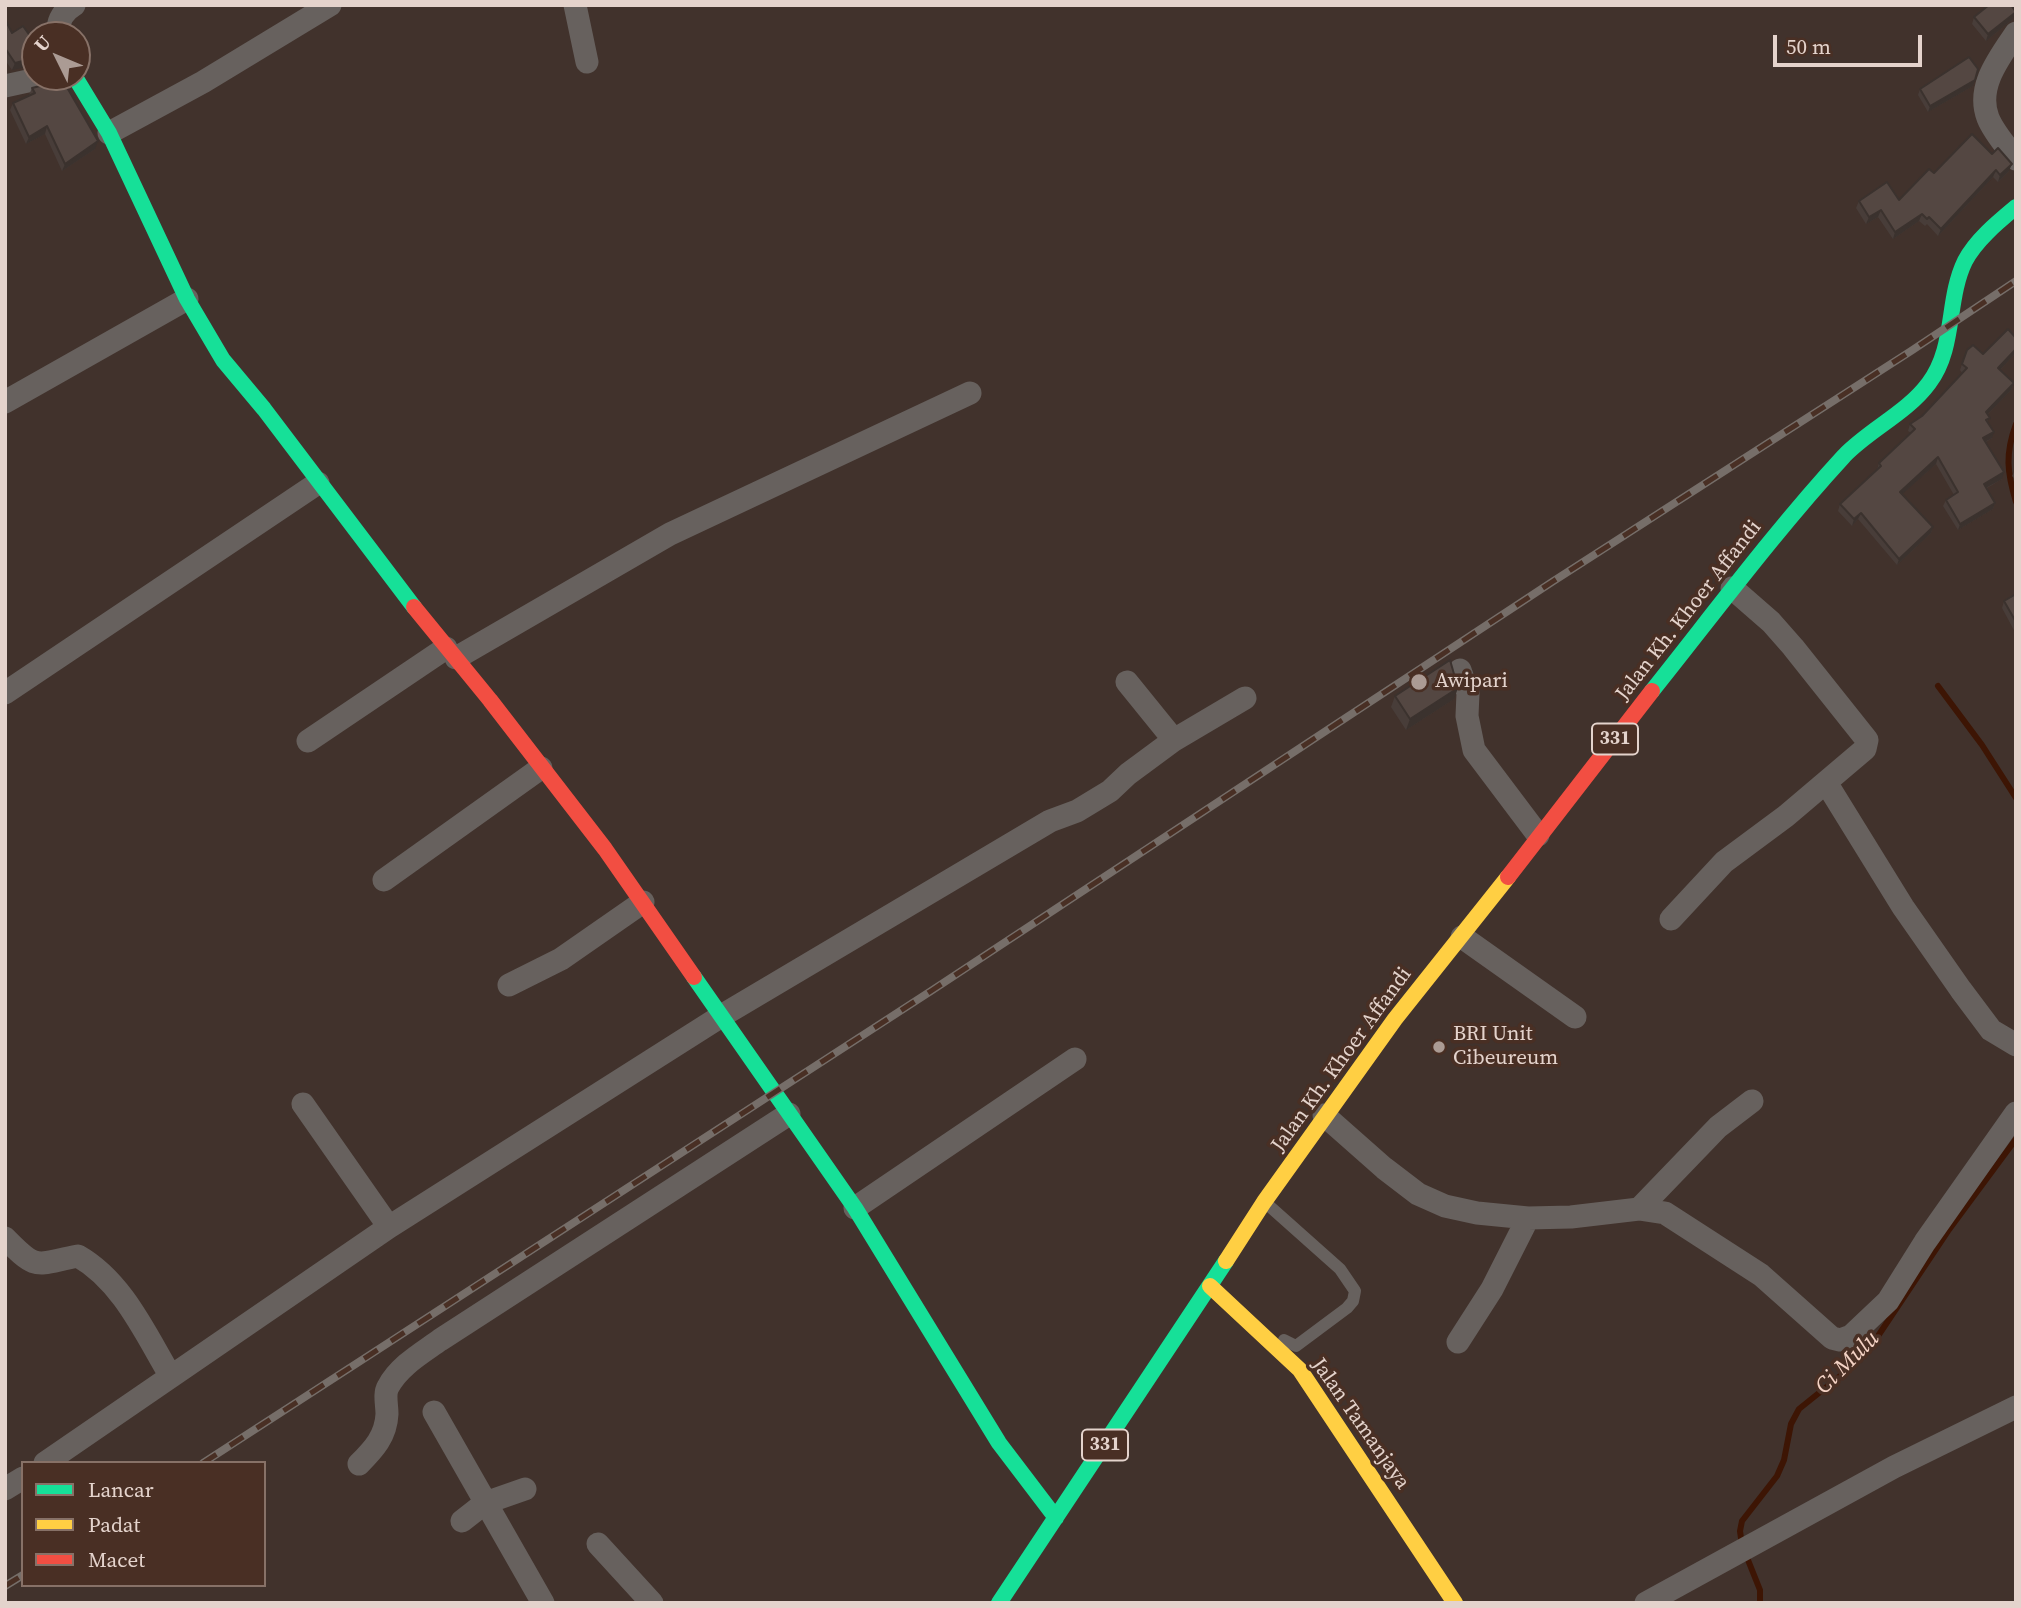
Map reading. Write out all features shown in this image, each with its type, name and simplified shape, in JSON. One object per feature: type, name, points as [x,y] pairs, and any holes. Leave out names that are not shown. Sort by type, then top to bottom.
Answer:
[{"type":"street","points":[[59,21],[74,5]]},
{"type":"street","points":[[109,133],[203,82],[330,5]]},
{"type":"street","points":[[575,5],[587,62]]},
{"type":"street","points":[[2016,33],[1992,71],[1986,88],[1985,103],[1988,119],[2016,159]]},
{"type":"street","points":[[84,91],[109,133],[187,299],[223,360],[490,700],[643,902],[855,1208],[999,1443],[1056,1518]]},
{"type":"street","name":"Jalan Kh. Khoer Affandi","points":[[1214,1280],[1324,1115],[1395,1019],[1462,937],[1538,835],[1732,588],[1827,472],[1876,427],[1905,407],[1929,383],[1944,355],[1959,277],[1966,260],[1994,226],[2016,206]]},
{"type":"street","points":[[5,402],[187,299]]},
{"type":"street","points":[[308,741],[451,653],[670,534],[970,393]]},
{"type":"street","points":[[5,693],[318,483]]},
{"type":"street","points":[[1671,919],[1724,862],[1827,784],[1865,749],[1867,740],[1771,622],[1732,588]]},
{"type":"street","points":[[1460,670],[1468,693],[1467,716],[1474,750],[1538,835]]},
{"type":"street","points":[[1126,682],[1174,740]]},
{"type":"street","points":[[48,1461],[389,1227],[728,1025],[1050,821],[1110,791],[1174,740],[1245,698]]},
{"type":"street","points":[[384,880],[541,768]]},
{"type":"street","points":[[1827,784],[1925,938],[1986,1024],[2011,1043]]},
{"type":"street","points":[[509,985],[561,959],[643,902]]},
{"type":"street","points":[[1462,937],[1576,1017]]},
{"type":"street","points":[[855,1208],[1075,1059]]},
{"type":"street","points":[[1639,1209],[1718,1127],[1752,1101]]},
{"type":"street","points":[[303,1104],[389,1227]]},
{"type":"street","points":[[359,1464],[377,1446],[387,1416],[387,1389],[408,1363],[785,1109]]},
{"type":"street","points":[[1324,1115],[1418,1194],[1445,1206],[1478,1213],[1528,1217],[1571,1217],[1639,1209],[1665,1213],[1740,1260],[1774,1286],[1832,1338],[1840,1340],[1851,1336],[1888,1301],[1925,1242],[2016,1113]]},
{"type":"street","points":[[1458,1342],[1492,1289],[1528,1217]]},
{"type":"street","points":[[5,1238],[32,1262],[40,1264],[78,1256],[96,1268],[122,1296],[170,1375]]},
{"type":"street","name":"331","points":[[999,1603],[1214,1280]]},
{"type":"street","name":"Jalan Tamanjaya","points":[[1214,1280],[1300,1370],[1455,1603]]},
{"type":"street","points":[[1646,1603],[1894,1467],[2016,1407]]},
{"type":"street","points":[[434,1412],[543,1603]]},
{"type":"street","points":[[5,1489],[21,1479]]},
{"type":"street","points":[[462,1521],[485,1503],[525,1489]]},
{"type":"street","points":[[598,1544],[652,1603]]},
{"type":"lane","points":[[1214,1280],[1286,1343],[1296,1346],[1353,1301],[1352,1284],[1340,1269],[1264,1202]]},
{"type":"building","points":[[1989,5],[2011,5],[2016,12],[1988,34],[1974,17]]},
{"type":"building","points":[[5,19],[12,33],[21,27],[21,62],[15,63],[5,48]]},
{"type":"building","points":[[1969,57],[1978,69],[1975,80],[1930,106],[1920,89]]},
{"type":"building","points":[[34,91],[69,91],[98,141],[65,164],[47,126],[29,137],[13,103],[35,93]]},
{"type":"building","points":[[1972,134],[1992,154],[1998,148],[2012,164],[2000,175],[1996,170],[1941,229],[1922,214],[1895,232],[1881,210],[1869,217],[1859,201],[1887,182],[1899,200],[1929,169],[1934,173]]},
{"type":"building","points":[[2008,329],[2016,338],[2016,349],[1998,368],[2014,383],[1986,412],[1990,418],[1986,420],[1994,432],[1983,438],[2004,472],[1984,484],[1995,503],[1960,524],[1946,500],[1958,492],[1938,457],[1900,492],[1933,527],[1899,559],[1861,513],[1854,519],[1840,504],[1881,466],[1879,463],[1915,429],[1910,424],[1922,416],[1967,368],[1962,364],[1967,350],[1973,345],[1983,354]]},
{"type":"building","points":[[2016,594],[2016,622],[2004,601]]},
{"type":"building","points":[[1450,660],[1458,688],[1410,719],[1395,696]]},
{"type":"waterway","name":"Ci Mulu","points":[[2016,424],[2008,463],[2016,502]]},
{"type":"waterway","points":[[1938,686],[1982,745],[2016,798]]},
{"type":"waterway","name":"Ci Mulu","points":[[1742,1545],[1742,1521],[1777,1476],[1784,1460],[1791,1424],[1799,1409],[1845,1372],[1878,1336],[1948,1231],[2016,1139]]},
{"type":"waterway","name":"Ci Mulu","points":[[1746,1555],[1760,1590],[1760,1603]]},
{"type":"railway","points":[[206,1461],[931,991],[1552,582],[2016,281]]},
{"type":"railway","points":[[5,1586],[21,1576]]},
{"type":"traffic: fast","points":[[84,91],[109,133],[187,299],[223,360],[264,409],[414,607]]},
{"type":"traffic: fast","points":[[1652,691],[1770,542],[1844,456],[1910,403],[1929,383],[1943,354],[1955,291],[1965,261],[1981,239],[2016,207]]},
{"type":"traffic: fast","points":[[694,977],[855,1208],[999,1443],[1056,1518]]},
{"type":"traffic: fast","points":[[999,1603],[1226,1261]]},
{"type":"traffic: slow","points":[[1226,1261],[1264,1202],[1395,1019],[1508,877]]},
{"type":"traffic: slow","points":[[1210,1286],[1300,1370],[1455,1603]]},
{"type":"traffic: jam","points":[[414,607],[605,849],[694,977]]},
{"type":"traffic: jam","points":[[1508,877],[1652,691]]},
{"type":"place","name":"Awipari","points":[[1419,682]]},
{"type":"place","name":"BRI Unit Cibeureum","points":[[1439,1047]]}]
